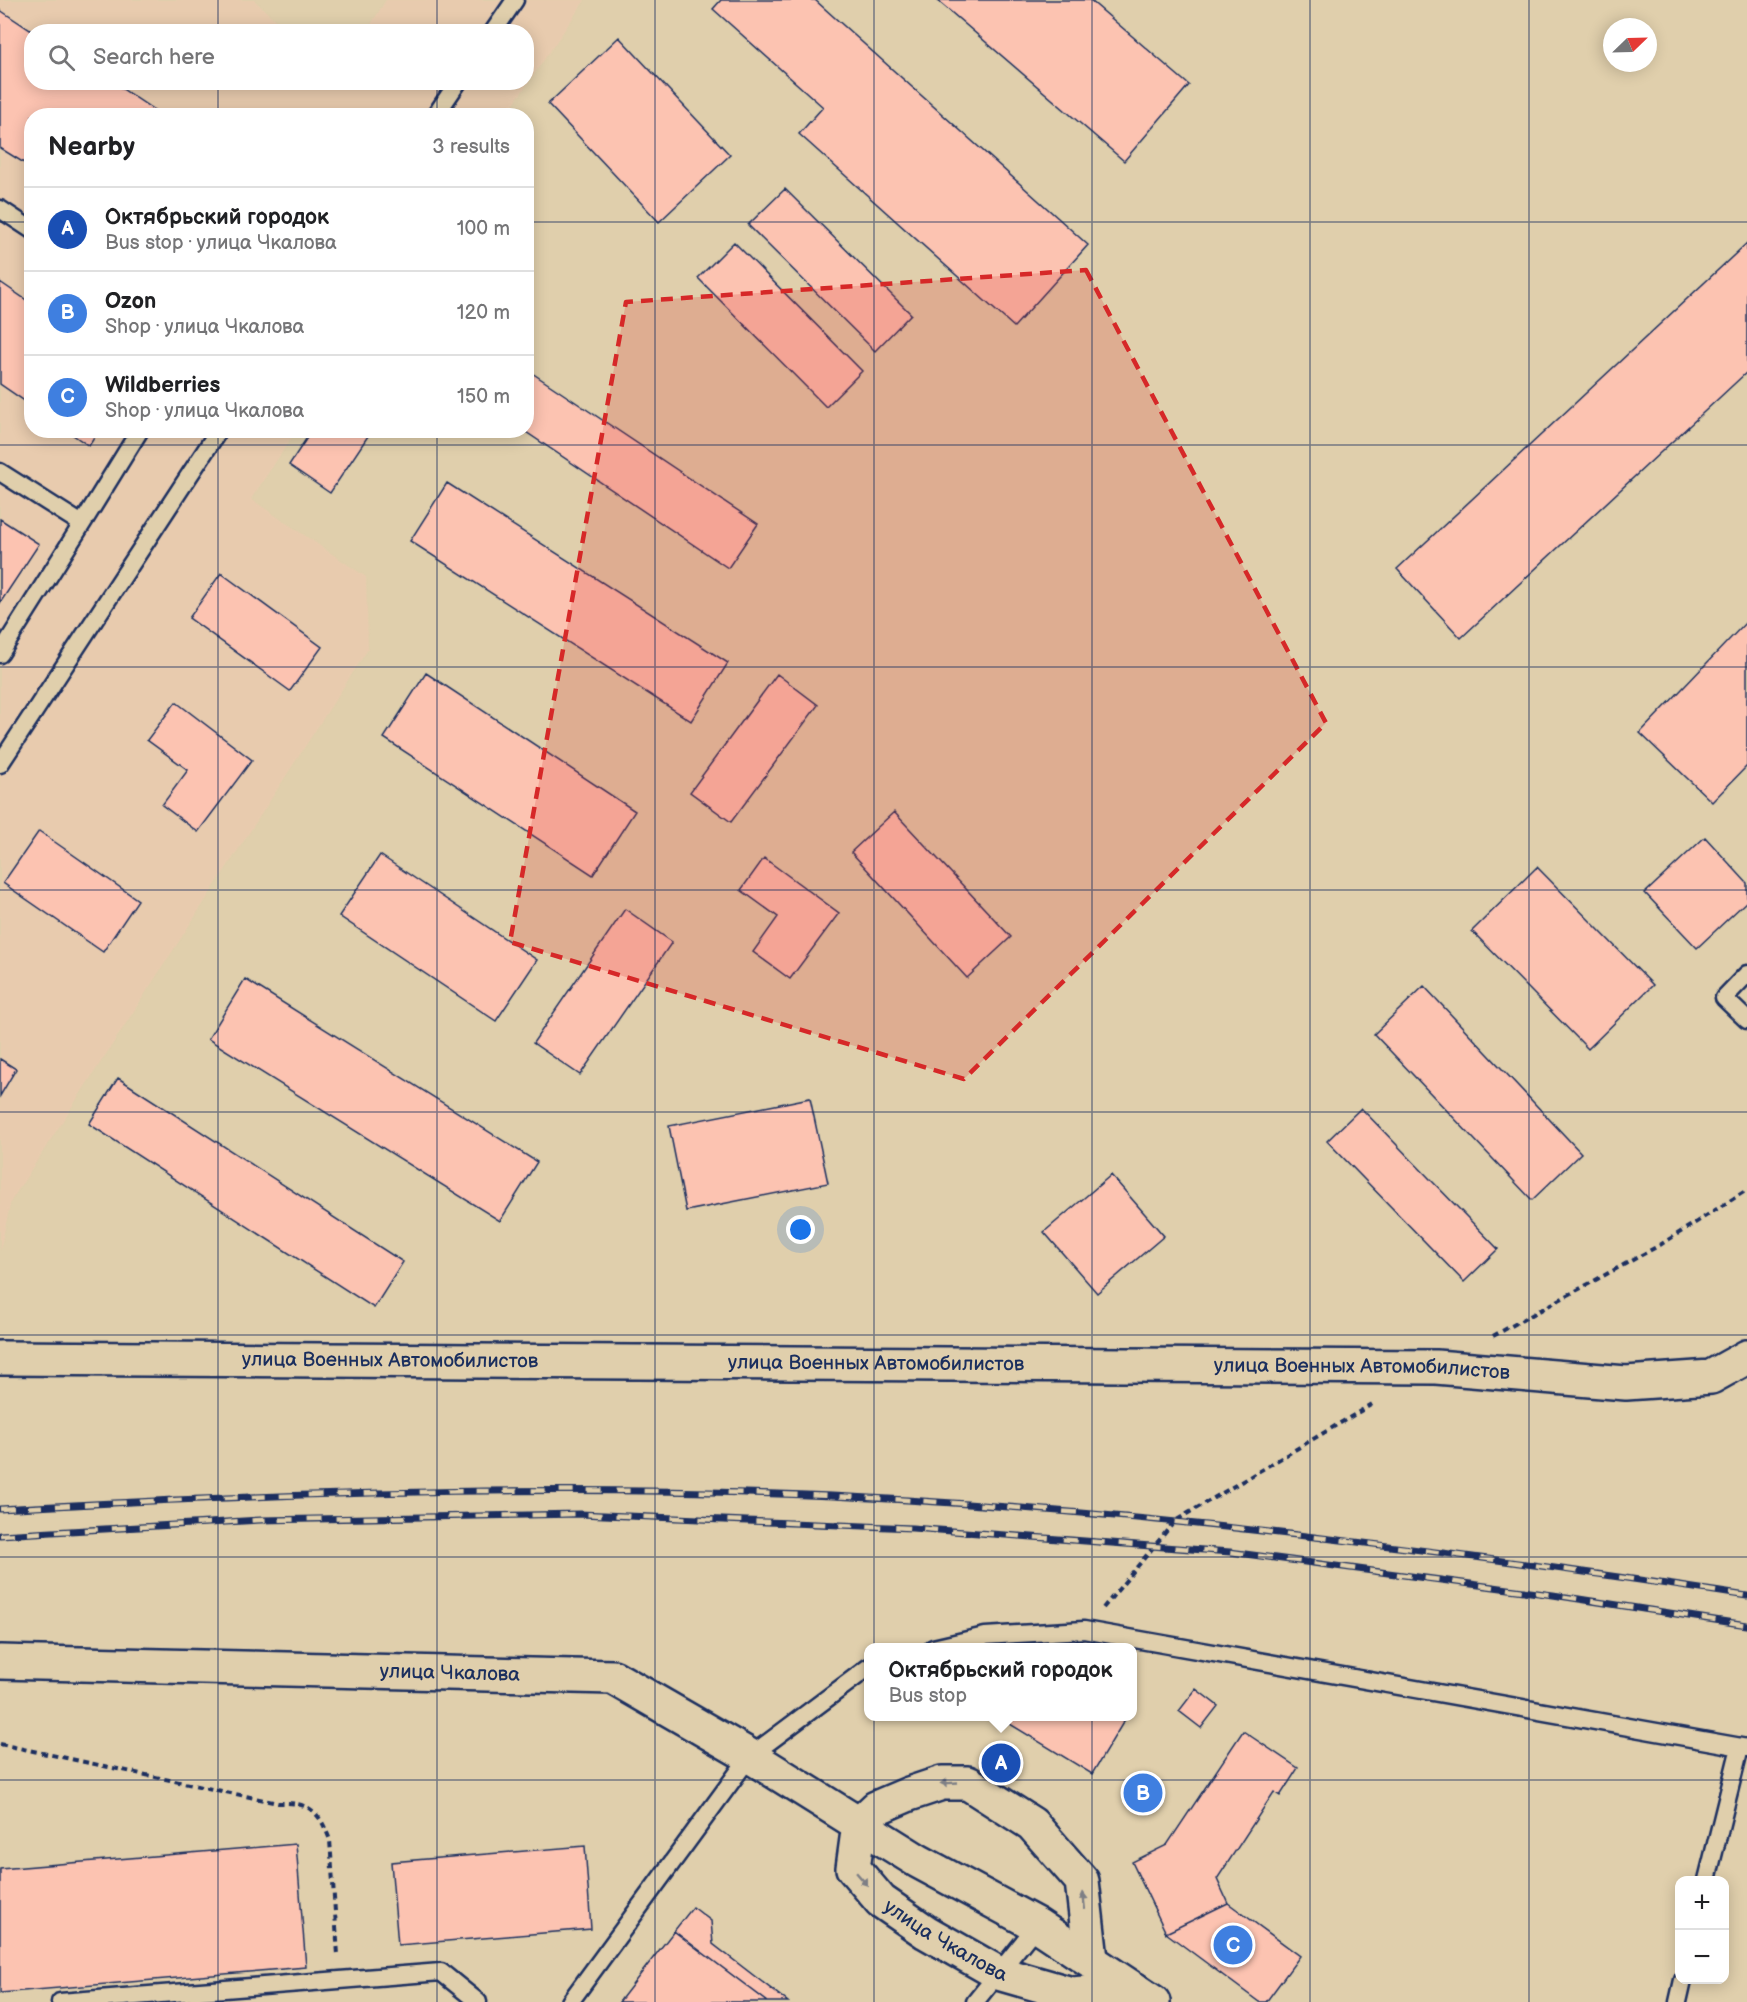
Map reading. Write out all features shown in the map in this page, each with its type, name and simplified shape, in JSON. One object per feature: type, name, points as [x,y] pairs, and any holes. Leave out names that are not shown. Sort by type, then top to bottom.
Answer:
[{"type":"street","name":"улица Военных Автомобилистов","points":[[0,1358],[1436,1367],[1626,1383],[1711,1377],[1747,1357]]},
{"type":"street","name":"улица Чкалова","points":[[0,1662],[613,1677],[750,1756],[918,1861],[1037,1926],[1091,1959],[1143,1996]]},
{"type":"street","points":[[858,1824],[876,1808],[909,1794],[942,1783],[968,1783],[1032,1824],[1082,1881],[1091,1959]]},
{"type":"street","name":"улица Чкалова","points":[[858,1824],[853,1868],[881,1900],[926,1932],[998,1973],[1072,1994],[1143,1996]]},
{"type":"lane","points":[[498,24],[515,0]]},
{"type":"lane","points":[[440,108],[453,90]]},
{"type":"lane","points":[[0,209],[24,225]]},
{"type":"lane","points":[[0,654],[135,438]]},
{"type":"lane","points":[[3,753],[214,438]]},
{"type":"lane","points":[[0,472],[82,524]]},
{"type":"lane","points":[[1747,974],[1724,998],[1747,1020]]},
{"type":"lane","points":[[952,1643],[985,1636],[1084,1630],[1743,1747],[1708,1876]]},
{"type":"lane","points":[[570,2002],[750,1756],[864,1671]]},
{"type":"lane","points":[[975,2002],[1037,1926]]},
{"type":"lane","points":[[60,2002],[441,1972],[478,2002]]},
{"type":"lane","points":[[1678,2002],[1682,1984]]},
{"type":"path","points":[[0,1744],[278,1803],[305,1805],[323,1822],[330,1840],[340,1980]]},
{"type":"highlighted area","points":[[1086,270],[1326,723],[964,1079],[510,942],[626,302]]},
{"type":"shaded area","points":[[0,0],[254,0],[280,24],[24,24],[24,90],[523,90],[511,108],[24,108],[24,438],[291,438],[251,499],[366,577],[368,649],[11,1201],[0,1250]]},
{"type":"shaded area","points":[[386,0],[585,0],[534,74],[534,24],[371,24]]},
{"type":"building","points":[[721,0],[815,0],[1088,245],[1014,327],[799,134],[823,107],[713,9]]},
{"type":"building","points":[[937,0],[1090,0],[1189,85],[1124,161]]},
{"type":"building","points":[[0,10],[24,26],[24,90],[124,90],[151,108],[24,108],[24,163],[0,148]]},
{"type":"building","points":[[619,37],[730,155],[659,222],[548,104]]},
{"type":"building","points":[[785,189],[911,314],[875,351],[748,225]]},
{"type":"building","points":[[734,242],[862,371],[826,407],[698,278]]},
{"type":"building","points":[[1747,243],[1747,372],[1461,638],[1397,569]]},
{"type":"building","points":[[0,282],[24,298],[24,400],[0,384]]},
{"type":"building","points":[[534,374],[758,524],[728,568],[534,437]]},
{"type":"building","points":[[78,438],[94,438],[89,446]]},
{"type":"building","points":[[307,438],[367,438],[330,493],[289,465]]},
{"type":"building","points":[[447,483],[728,663],[691,721],[410,541]]},
{"type":"building","points":[[0,519],[39,544],[0,603]]},
{"type":"building","points":[[221,573],[322,647],[290,691],[189,618]]},
{"type":"building","points":[[1747,621],[1747,766],[1712,802],[1640,733]]},
{"type":"building","points":[[426,673],[635,811],[593,875],[384,738]]},
{"type":"building","points":[[777,674],[818,705],[731,822],[690,792]]},
{"type":"building","points":[[176,702],[252,760],[198,832],[162,805],[188,770],[147,740]]},
{"type":"building","points":[[894,812],[1011,937],[967,978],[851,852]]},
{"type":"building","points":[[39,831],[138,900],[103,952],[3,883]]},
{"type":"building","points":[[1705,837],[1747,883],[1747,901],[1697,948],[1645,893]]},
{"type":"building","points":[[380,855],[537,960],[496,1021],[339,916]]},
{"type":"building","points":[[764,858],[839,913],[790,979],[753,952],[778,917],[741,890]]},
{"type":"building","points":[[1537,867],[1653,985],[1588,1049],[1472,931]]},
{"type":"building","points":[[625,909],[672,942],[580,1075],[533,1043]]},
{"type":"building","points":[[245,979],[537,1162],[500,1221],[208,1039]]},
{"type":"building","points":[[1424,986],[1581,1153],[1532,1200],[1374,1034]]},
{"type":"building","points":[[0,1059],[16,1069],[0,1096]]},
{"type":"building","points":[[118,1078],[403,1262],[374,1308],[89,1124]]},
{"type":"building","points":[[810,1098],[828,1183],[686,1211],[669,1126]]},
{"type":"building","points":[[1361,1108],[1498,1249],[1464,1282],[1327,1141]]},
{"type":"building","points":[[1111,1175],[1164,1236],[1097,1293],[1044,1232]]},
{"type":"building","points":[[1004,1634],[1019,1643],[999,1643]]},
{"type":"building","points":[[1196,1689],[1218,1706],[1201,1728],[1179,1711]]},
{"type":"building","points":[[1005,1721],[1124,1721],[1092,1774]]},
{"type":"building","points":[[1243,1731],[1298,1768],[1280,1796],[1274,1792],[1217,1879],[1228,1903],[1166,1933],[1132,1862],[1167,1845]]},
{"type":"building","points":[[296,1844],[306,1967],[0,1993],[0,1869]]},
{"type":"building","points":[[585,1846],[591,1929],[398,1945],[391,1862]]},
{"type":"building","points":[[1228,1903],[1300,1956],[1266,2002],[1259,2002],[1166,1933]]},
{"type":"building","points":[[693,1907],[711,1921],[713,1944],[788,2002],[768,2002],[674,1931]]},
{"type":"building","points":[[674,1931],[768,2002],[619,2002]]},
{"type":"railway","points":[[0,1509],[227,1498],[453,1491],[680,1491],[907,1500],[1118,1516],[1223,1527],[1433,1552],[1747,1596]]},
{"type":"railway","points":[[0,1535],[261,1520],[580,1514],[912,1528],[1230,1552],[1553,1595],[1747,1625]]},
{"type":"place","name":"Октябрьский городок","points":[[1001,1763]]},
{"type":"place","name":"Ozon","points":[[1143,1793]]},
{"type":"place","name":"Wildberries","points":[[1233,1945]]}]
